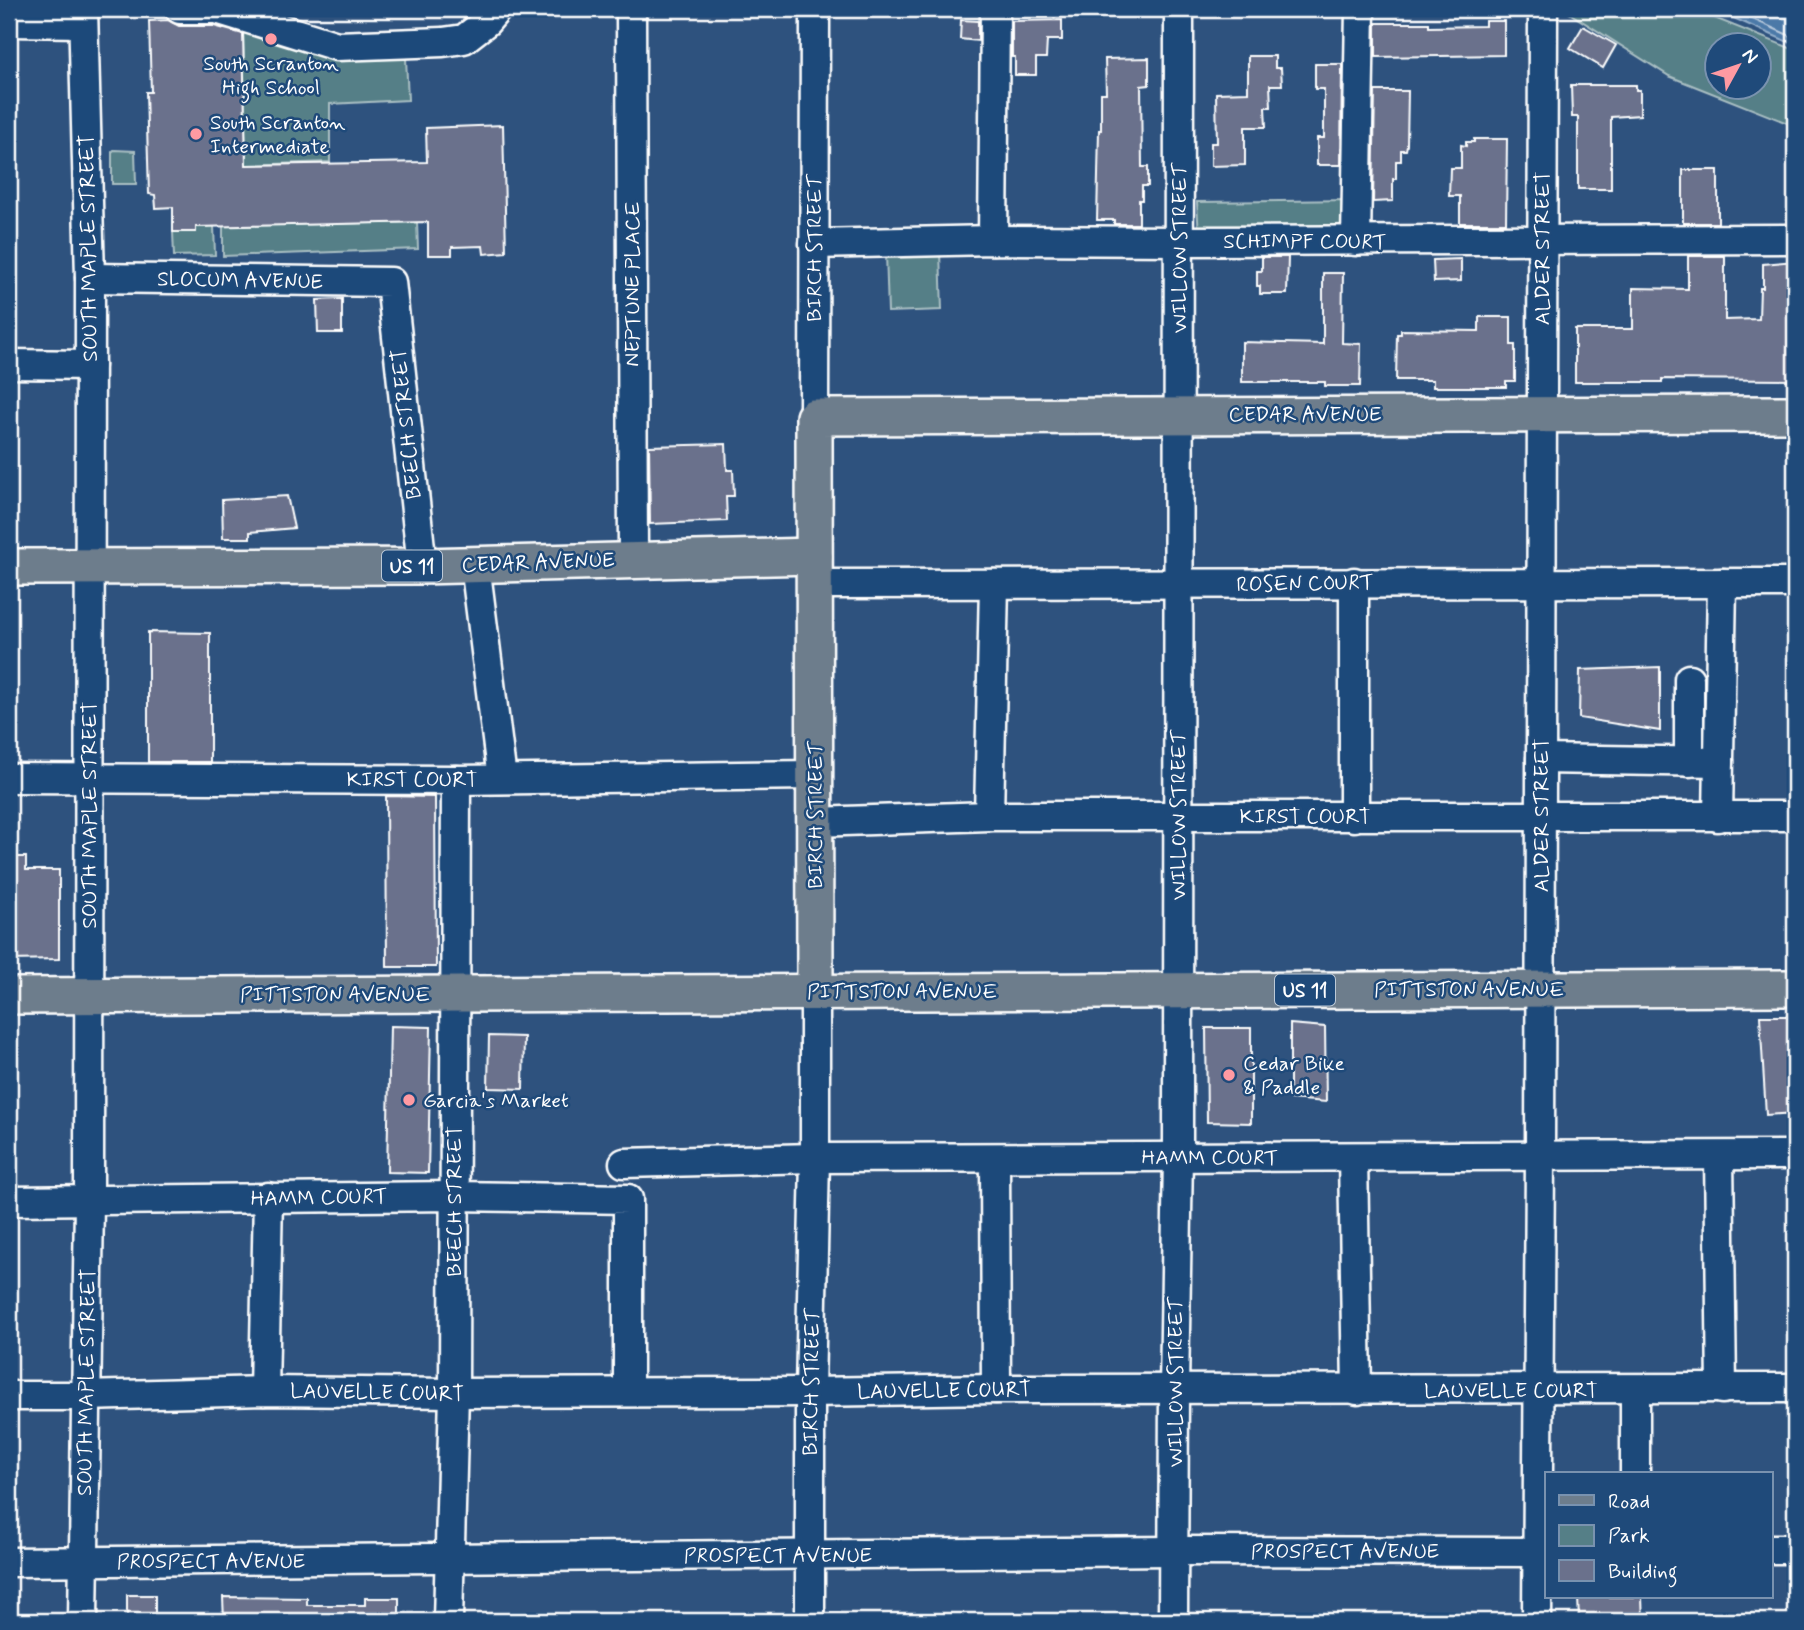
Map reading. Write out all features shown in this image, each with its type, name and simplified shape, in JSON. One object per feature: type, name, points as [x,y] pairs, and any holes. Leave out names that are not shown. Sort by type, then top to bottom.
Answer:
[{"type":"main road","name":"CEDAR AVENUE","points":[[814,417],[1795,414]]},
{"type":"main road","name":"BIRCH STREET","points":[[814,417],[815,992]]},
{"type":"main road","name":"CEDAR AVENUE","points":[[9,567],[422,566],[633,559],[815,570]]},
{"type":"main road","name":"PITTSTON AVENUE","points":[[9,996],[1795,988]]},
{"type":"street","points":[[180,9],[218,9],[337,46],[464,39],[486,22],[497,9]]},
{"type":"street","name":"NEPTUNE PLACE","points":[[631,9],[633,559]]},
{"type":"street","name":"BIRCH STREET","points":[[814,417],[815,9]]},
{"type":"street","points":[[993,240],[995,9]]},
{"type":"street","name":"WILLOW STREET","points":[[1173,1621],[1178,1156],[1179,9]]},
{"type":"street","points":[[1356,241],[1360,9]]},
{"type":"street","name":"ALDER STREET","points":[[1537,1621],[1542,1552],[1539,1390],[1543,9]]},
{"type":"street","points":[[9,22],[83,16]]},
{"type":"street","name":"SOUTH MAPLE STREET","points":[[83,16],[90,278],[89,1202],[83,1621]]},
{"type":"street","name":"SCHIMPF COURT","points":[[814,244],[993,240],[1179,242],[1795,239]]},
{"type":"street","name":"SLOCUM AVENUE","points":[[90,278],[391,282]]},
{"type":"street","name":"BEECH STREET","points":[[391,282],[422,566]]},
{"type":"street","points":[[9,364],[90,365]]},
{"type":"street","points":[[475,564],[502,779]]},
{"type":"street","name":"ROSEN COURT","points":[[815,570],[994,584],[1795,583]]},
{"type":"street","points":[[1354,582],[1354,817]]},
{"type":"street","points":[[1718,817],[1721,583]]},
{"type":"street","points":[[989,816],[994,584]]},
{"type":"street","points":[[1689,679],[1689,762]]},
{"type":"street","points":[[1541,760],[1719,762]]},
{"type":"street","name":"KIRST COURT","points":[[9,778],[456,780],[815,775]]},
{"type":"street","name":"BEECH STREET","points":[[449,1621],[454,1393],[456,780]]},
{"type":"street","name":"KIRST COURT","points":[[815,822],[989,816],[1795,816]]},
{"type":"street","name":"BIRCH STREET","points":[[810,1621],[815,992]]},
{"type":"street","points":[[1719,1156],[1722,1389]]},
{"type":"street","name":"HAMM COURT","points":[[624,1163],[815,1158],[1795,1156]]},
{"type":"street","points":[[1353,1157],[1357,1390]]},
{"type":"street","points":[[995,1158],[996,1389]]},
{"type":"street","name":"HAMM COURT","points":[[9,1201],[454,1196],[628,1199],[628,1392]]},
{"type":"street","points":[[264,1391],[268,1197]]},
{"type":"street","name":"LAUVELLE COURT","points":[[9,1396],[264,1391],[454,1393],[1795,1388]]},
{"type":"street","points":[[1634,1390],[1635,1472]]},
{"type":"street","points":[[1772,1549],[1795,1549]]},
{"type":"street","name":"PROSPECT AVENUE","points":[[9,1562],[449,1560],[1174,1551],[1542,1552]]},
{"type":"green space","points":[[1563,9],[1692,9],[1750,32],[1702,32],[1702,89],[1669,76]]},
{"type":"green space","points":[[243,24],[329,59],[406,58],[408,100],[330,104],[330,162],[246,165]]},
{"type":"green space","points":[[1772,41],[1795,50],[1795,126],[1735,102],[1772,102]]},
{"type":"green space","points":[[114,150],[135,151],[136,184],[112,184]]},
{"type":"green space","points":[[1351,200],[1351,236],[1199,237],[1197,202]]},
{"type":"green space","points":[[417,222],[418,249],[223,256],[223,226]]},
{"type":"green space","points":[[214,226],[215,255],[174,256],[173,232],[196,232],[196,227]]},
{"type":"green space","points":[[940,251],[942,310],[888,312],[886,253]]},
{"type":"water","points":[[1713,9],[1795,9],[1795,45],[1772,35],[1772,32],[1765,32]]},
{"type":"building","name":"South Scranton Intermediate","points":[[168,20],[179,26],[214,26],[243,34],[246,165],[427,162],[426,128],[503,125],[506,252],[484,254],[483,246],[452,247],[452,255],[428,255],[428,222],[196,227],[196,232],[173,232],[173,207],[156,208],[155,195],[149,194],[146,92],[151,92],[149,21]]},
{"type":"building","points":[[961,20],[978,21],[978,41],[960,39]]},
{"type":"building","points":[[1062,20],[1062,40],[1047,40],[1046,58],[1036,58],[1036,75],[1015,75],[1012,21]]},
{"type":"building","points":[[1485,21],[1504,21],[1504,55],[1376,57],[1376,23],[1429,23],[1429,27],[1485,26]]},
{"type":"building","points":[[1583,26],[1616,45],[1603,68],[1570,48]]},
{"type":"building","points":[[1248,56],[1275,56],[1275,68],[1281,68],[1282,85],[1270,85],[1271,107],[1265,107],[1266,127],[1245,127],[1245,165],[1211,166],[1211,143],[1217,143],[1216,93],[1248,92]]},
{"type":"building","points":[[1149,58],[1149,85],[1141,86],[1142,167],[1148,167],[1148,186],[1142,186],[1139,224],[1114,224],[1114,220],[1097,220],[1101,93],[1106,93],[1105,59]]},
{"type":"building","points":[[1315,64],[1342,64],[1341,165],[1317,165],[1317,138],[1324,138],[1324,89],[1315,89]]},
{"type":"building","points":[[1571,85],[1636,85],[1636,90],[1640,90],[1640,115],[1611,117],[1611,189],[1578,189],[1578,117],[1572,117]]},
{"type":"building","points":[[1375,91],[1408,91],[1407,145],[1406,150],[1401,150],[1401,161],[1396,161],[1393,201],[1373,202]]},
{"type":"building","points":[[1474,139],[1507,139],[1506,223],[1460,223],[1460,196],[1449,196],[1450,168],[1461,168],[1461,145],[1466,146],[1466,142],[1474,142]]},
{"type":"building","points":[[1683,170],[1718,170],[1718,223],[1683,223]]},
{"type":"building","points":[[1688,256],[1725,256],[1725,320],[1759,319],[1763,264],[1795,261],[1795,380],[1662,379],[1662,382],[1575,382],[1575,329],[1633,329],[1633,288],[1688,289]]},
{"type":"building","points":[[1262,257],[1288,257],[1287,294],[1260,294],[1257,271],[1262,271]]},
{"type":"building","points":[[1461,259],[1461,281],[1434,282],[1433,260]]},
{"type":"building","points":[[1323,273],[1343,273],[1342,343],[1361,344],[1360,386],[1325,386],[1325,382],[1242,382],[1242,342],[1323,344]]},
{"type":"building","points":[[342,299],[342,333],[318,333],[317,300]]},
{"type":"building","points":[[1479,317],[1511,317],[1511,345],[1515,345],[1515,381],[1506,381],[1506,387],[1433,387],[1433,380],[1396,380],[1397,334],[1401,334],[1401,330],[1479,331]]},
{"type":"building","points":[[726,444],[727,470],[733,470],[734,496],[726,496],[727,521],[650,524],[649,446]]},
{"type":"building","points":[[287,496],[294,528],[250,532],[250,538],[223,538],[222,500]]},
{"type":"building","points":[[148,632],[210,633],[210,762],[148,762]]},
{"type":"building","points":[[1660,667],[1660,731],[1579,718],[1580,670]]},
{"type":"building","points":[[386,796],[435,797],[436,967],[387,967]]},
{"type":"building","points":[[9,857],[26,857],[26,870],[59,870],[59,959],[9,960]]},
{"type":"building","points":[[1760,1016],[1795,1016],[1795,1113],[1766,1115]]},
{"type":"building","points":[[1290,1024],[1325,1027],[1326,1102],[1290,1099]]},
{"type":"building","name":"Garcia's Market","points":[[390,1026],[431,1027],[428,1173],[387,1172]]},
{"type":"building","name":"Cedar Bike & Paddle","points":[[1206,1028],[1251,1028],[1251,1123],[1207,1122]]},
{"type":"building","points":[[489,1036],[524,1037],[523,1089],[488,1088]]},
{"type":"building","points":[[127,1595],[155,1595],[155,1621],[127,1621]]},
{"type":"building","points":[[223,1597],[307,1598],[307,1605],[365,1605],[365,1598],[399,1598],[399,1621],[224,1621]]},
{"type":"building","points":[[1578,1598],[1642,1598],[1643,1621],[1579,1621]]},
{"type":"place","name":"South Scranton High School","points":[[271,39]]},
{"type":"place","name":"South Scranton Intermediate","points":[[196,134]]},
{"type":"place","name":"Cedar Bike & Paddle","points":[[1229,1075]]},
{"type":"place","name":"Garcia's Market","points":[[409,1100]]}]
